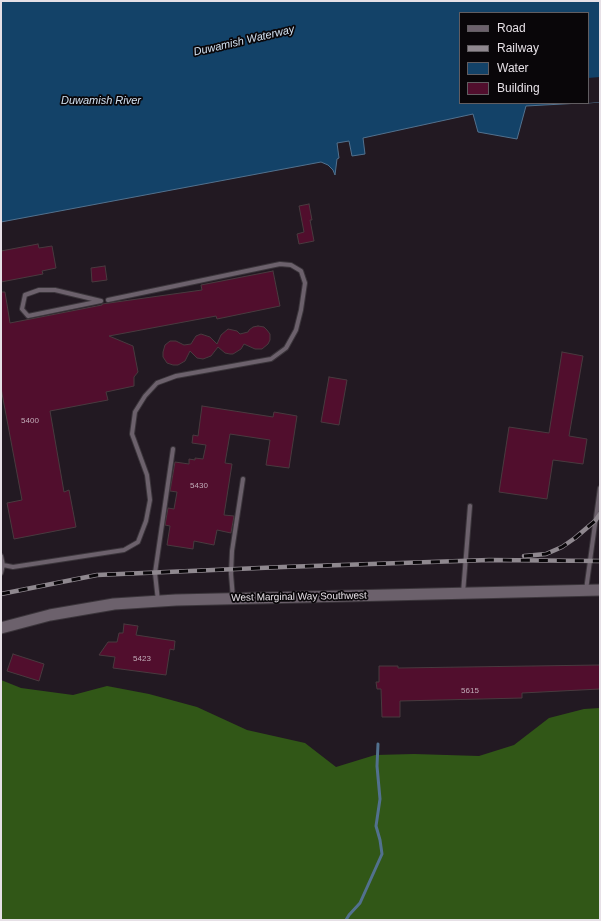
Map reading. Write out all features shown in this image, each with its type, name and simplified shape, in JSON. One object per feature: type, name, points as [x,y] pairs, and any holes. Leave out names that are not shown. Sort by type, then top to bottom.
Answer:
[{"type":"main road","name":"West Marginal Way Southwest","points":[[1,625],[114,604],[158,601],[600,590]]},
{"type":"lane","points":[[3,565],[13,567],[124,550],[138,542],[146,521],[150,500],[147,475],[132,434],[135,412],[145,396],[157,383],[176,376],[271,359],[286,348],[296,330],[306,283],[301,271],[291,264],[280,264],[108,300]]},
{"type":"lane","points":[[39,290],[55,290],[101,301],[28,316],[22,309],[25,295],[39,290]]},
{"type":"lane","points":[[158,601],[155,573],[172,449]]},
{"type":"lane","points":[[233,598],[231,574],[232,552],[243,479]]},
{"type":"lane","points":[[586,590],[600,488]]},
{"type":"lane","points":[[463,593],[470,506]]},
{"type":"lane","points":[[1,556],[3,565],[1,573]]},
{"type":"green space","points":[[1,680],[21,688],[73,695],[107,686],[149,694],[197,707],[247,730],[305,743],[336,767],[375,755],[414,754],[479,756],[514,745],[549,718],[584,709],[600,708],[600,920],[1,920]]},
{"type":"water","name":"Duwamish River","points":[[1,1],[600,1],[600,102],[589,103],[589,12],[459,12],[459,104],[563,104],[526,106],[517,139],[478,132],[473,114],[363,138],[365,154],[352,156],[349,141],[337,143],[339,158],[337,159],[335,175],[333,170],[328,165],[321,162],[1,222]]},
{"type":"pier","points":[[600,77],[600,102],[589,103],[589,78]]},
{"type":"building","points":[[309,204],[314,241],[299,244],[297,234],[304,232],[299,206]]},
{"type":"building","points":[[38,244],[39,248],[52,246],[56,268],[42,271],[43,274],[1,282],[1,251]]},
{"type":"building","points":[[105,266],[107,280],[92,282],[91,268]]},
{"type":"building","points":[[273,271],[280,306],[217,319],[216,316],[109,336],[133,346],[138,372],[134,377],[134,386],[106,392],[108,400],[50,411],[64,492],[69,490],[76,527],[14,539],[7,503],[22,500],[1,388],[1,292],[5,292],[10,323],[102,304],[202,290],[201,285]]},
{"type":"building","points":[[253,327],[264,327],[270,334],[268,344],[262,349],[255,349],[244,344],[241,349],[233,354],[230,354],[225,353],[218,347],[211,356],[203,359],[197,358],[190,351],[185,361],[178,365],[167,363],[163,357],[165,345],[170,341],[176,341],[184,345],[191,344],[196,336],[201,334],[210,337],[217,344],[221,335],[228,329],[237,331],[240,334],[248,332]]},
{"type":"building","points":[[562,352],[583,356],[569,436],[587,439],[583,464],[553,460],[547,499],[499,492],[509,427],[549,433]]},
{"type":"building","points":[[329,377],[347,380],[339,425],[321,422]]},
{"type":"building","points":[[202,406],[273,417],[274,412],[297,416],[289,468],[266,465],[270,440],[230,434],[225,463],[232,464],[224,515],[234,516],[231,533],[217,530],[214,545],[194,541],[193,549],[167,545],[170,526],[165,525],[168,508],[174,509],[177,492],[170,491],[175,462],[189,464],[189,459],[203,459],[206,445],[192,443],[193,435],[198,436]]},
{"type":"building","points":[[124,624],[138,626],[136,635],[175,641],[174,650],[170,649],[166,675],[113,668],[115,657],[99,655],[108,642],[117,642],[119,633],[123,633]]},
{"type":"building","points":[[13,654],[44,664],[39,681],[7,671]]},
{"type":"building","points":[[600,665],[600,689],[522,693],[522,698],[400,701],[400,717],[382,717],[381,689],[377,689],[376,682],[379,682],[379,666],[398,666],[398,668]]},
{"type":"waterway","points":[[346,920],[360,903],[382,854],[376,826],[380,799],[377,766],[378,744]]},
{"type":"railway","points":[[524,556],[546,554],[562,547],[595,521],[600,514]]},
{"type":"railway","points":[[1,594],[97,575],[489,560],[600,561]]},
{"type":"water label","name":"Duwamish Waterway","points":[[244,41]]}]
